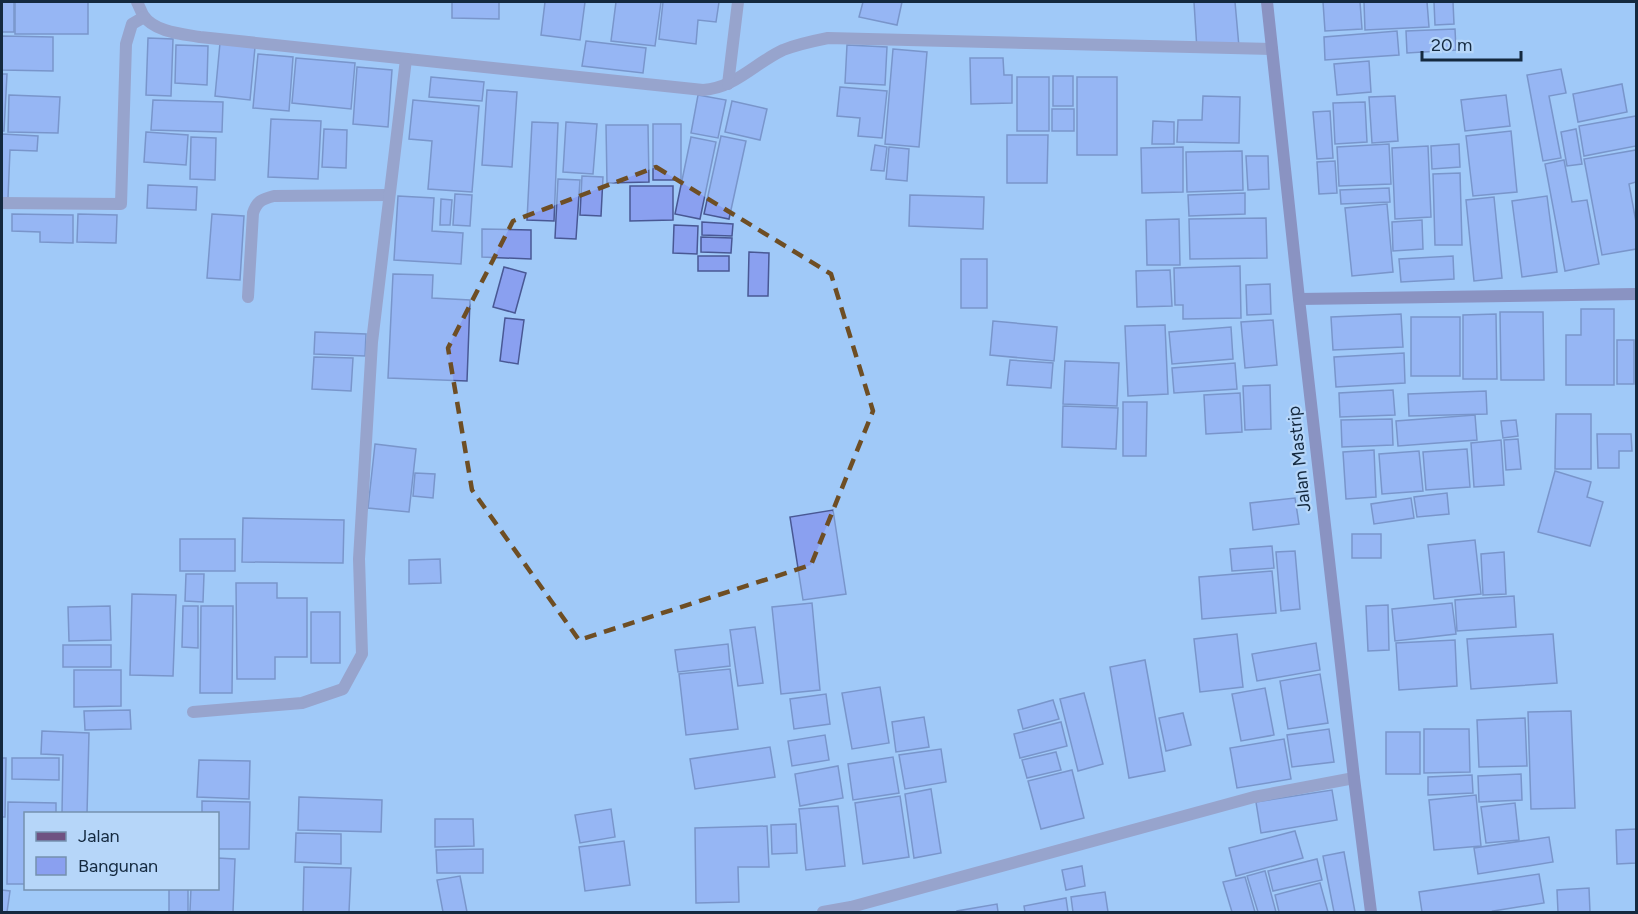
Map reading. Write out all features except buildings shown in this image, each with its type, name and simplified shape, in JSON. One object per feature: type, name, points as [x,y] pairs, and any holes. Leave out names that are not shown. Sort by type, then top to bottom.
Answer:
[{"type":"main road","name":"Jalan Mastrip","points":[[1267,2],[1353,778],[1371,912]]},
{"type":"main road","points":[[1299,299],[1636,294]]},
{"type":"street","points":[[137,2],[144,17],[155,26],[200,37],[696,90],[716,89],[781,51],[804,42],[828,38],[1272,49]]},
{"type":"street","points":[[728,84],[738,2]]},
{"type":"street","points":[[2,203],[122,204],[126,44],[132,24],[144,17]]},
{"type":"street","points":[[193,712],[302,703],[343,689],[362,654],[359,547],[372,342],[406,59]]},
{"type":"street","points":[[248,297],[253,213],[256,204],[263,198],[388,195]]},
{"type":"street","points":[[823,912],[851,907],[1254,798],[1353,778]]},
{"type":"highlighted area","points":[[656,167],[831,274],[873,411],[811,565],[579,640],[472,490],[448,348],[513,221]]}]
